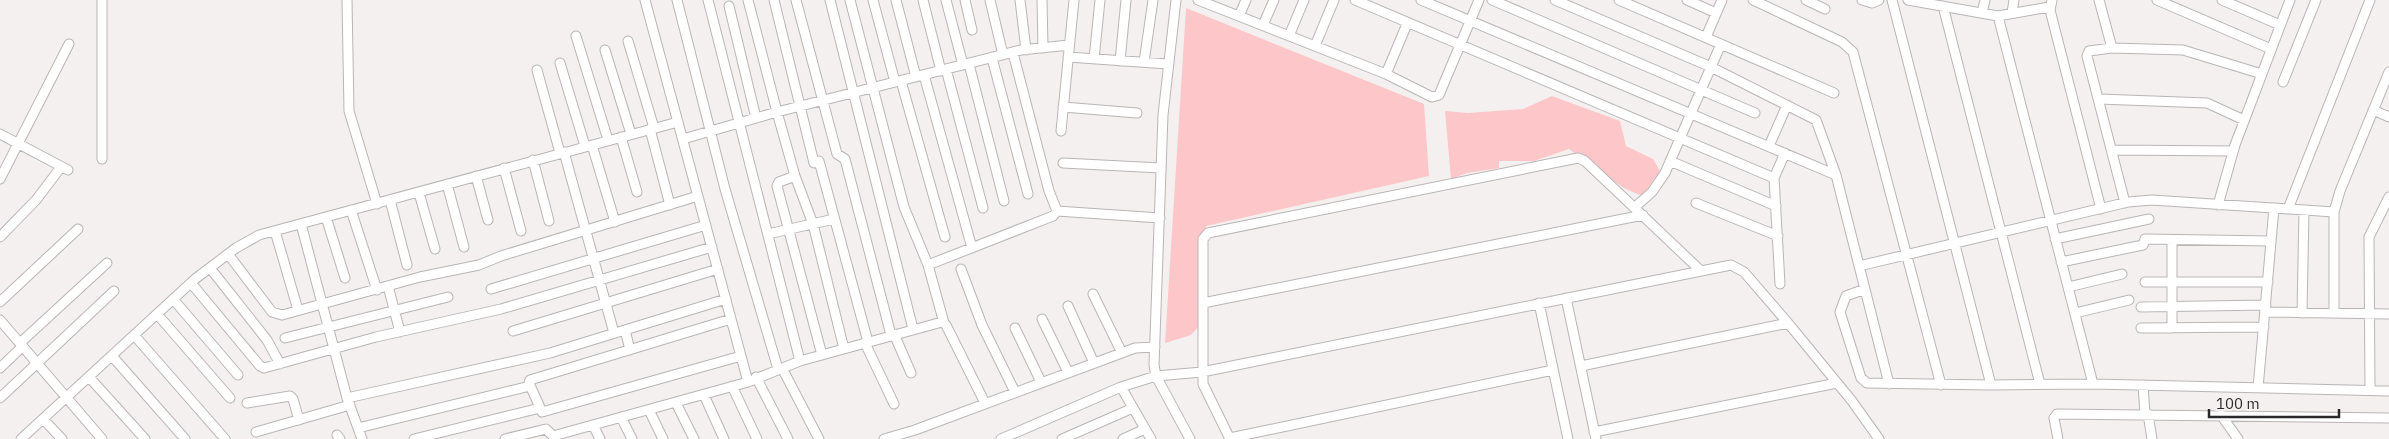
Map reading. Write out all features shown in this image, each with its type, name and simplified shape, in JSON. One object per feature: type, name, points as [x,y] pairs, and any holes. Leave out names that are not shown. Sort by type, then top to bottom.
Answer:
[{"type":"street","points":[[102,0],[102,159]]},
{"type":"street","points":[[346,0],[349,111],[377,204]]},
{"type":"street","points":[[645,0],[741,356],[752,380],[788,439]]},
{"type":"street","points":[[677,0],[709,132],[780,368],[819,439]]},
{"type":"street","points":[[708,0],[741,123],[800,361]]},
{"type":"street","points":[[748,0],[795,176],[812,224],[844,348]]},
{"type":"street","points":[[774,0],[814,163],[819,160],[867,342],[894,404]]},
{"type":"street","points":[[796,0],[837,154],[845,159],[892,335],[911,373]]},
{"type":"street","points":[[830,0],[914,329]]},
{"type":"street","points":[[850,0],[904,207],[928,265],[944,323],[985,403]]},
{"type":"street","points":[[873,0],[945,237]]},
{"type":"street","points":[[896,0],[972,248]]},
{"type":"street","points":[[923,0],[983,208]]},
{"type":"street","points":[[946,0],[1004,201]]},
{"type":"street","points":[[965,0],[972,30]]},
{"type":"street","points":[[990,0],[1003,55]]},
{"type":"street","points":[[1020,0],[1026,50]]},
{"type":"street","points":[[1042,0],[1043,48]]},
{"type":"street","points":[[1061,131],[1074,0]]},
{"type":"street","points":[[1094,59],[1100,0]]},
{"type":"street","points":[[1120,61],[1126,0]]},
{"type":"street","points":[[1144,62],[1153,0]]},
{"type":"street","points":[[1176,0],[1163,115],[1154,365],[1156,376],[1190,439]]},
{"type":"street","points":[[1198,0],[1217,3],[1239,16],[1386,74],[1436,97],[1439,95],[1480,0]]},
{"type":"street","points":[[1239,16],[1246,0]]},
{"type":"street","points":[[1262,25],[1274,0]]},
{"type":"street","points":[[1289,36],[1304,0]]},
{"type":"street","points":[[1315,46],[1334,0]]},
{"type":"street","points":[[1355,0],[1406,24],[1774,178]]},
{"type":"street","points":[[1421,0],[1836,175]]},
{"type":"street","points":[[1492,0],[1755,113]]},
{"type":"street","points":[[1555,0],[1711,67],[1816,120],[1836,175],[1889,384]]},
{"type":"street","points":[[1619,0],[1834,93]]},
{"type":"street","points":[[1687,0],[1716,13]]},
{"type":"street","points":[[1706,37],[1722,0]]},
{"type":"street","points":[[1753,0],[1842,42],[1853,52],[1941,385]]},
{"type":"street","points":[[1806,0],[1825,9]]},
{"type":"street","points":[[1862,0],[1872,3],[1879,0]]},
{"type":"street","points":[[1892,0],[1991,385]]},
{"type":"street","points":[[1908,0],[1930,2],[1998,16],[2051,4],[2101,209]]},
{"type":"street","points":[[1982,13],[1985,0]]},
{"type":"street","points":[[2012,13],[2014,0]]},
{"type":"street","points":[[2099,0],[2112,48]]},
{"type":"street","points":[[2222,0],[2280,25]]},
{"type":"street","points":[[2218,205],[2233,150],[2290,0]]},
{"type":"street","points":[[2283,82],[2316,0]]},
{"type":"street","points":[[2288,209],[2370,0]]},
{"type":"street","points":[[2160,1],[2271,49]]},
{"type":"street","points":[[729,6],[756,118]]},
{"type":"street","points":[[1943,6],[2040,384]]},
{"type":"street","points":[[1998,16],[2093,384]]},
{"type":"street","points":[[1386,74],[1406,24]]},
{"type":"street","points":[[576,36],[608,140]]},
{"type":"street","points":[[628,41],[670,205]]},
{"type":"street","points":[[0,179],[69,44]]},
{"type":"street","points":[[1635,207],[1652,192],[1670,161],[1721,44]]},
{"type":"street","points":[[683,139],[777,112],[1013,52],[1069,45]]},
{"type":"street","points":[[2125,203],[2088,52],[2112,48],[2183,50],[2262,74]]},
{"type":"street","points":[[605,50],[631,134]]},
{"type":"street","points":[[1013,52],[1049,191],[1057,212]]},
{"type":"street","points":[[1068,57],[1168,64]]},
{"type":"street","points":[[992,58],[1028,194]]},
{"type":"street","points":[[560,64],[614,222]]},
{"type":"street","points":[[537,70],[586,231],[614,333]]},
{"type":"street","points":[[2334,313],[2334,212],[2340,191],[2389,72]]},
{"type":"street","points":[[2099,99],[2207,103],[2244,120]]},
{"type":"street","points":[[1768,146],[1786,106]]},
{"type":"street","points":[[1064,107],[1137,113]]},
{"type":"street","points":[[2373,110],[2389,117]]},
{"type":"street","points":[[21,439],[191,283],[228,254],[260,235],[678,122]]},
{"type":"street","points":[[0,134],[65,169],[0,237]]},
{"type":"street","points":[[622,137],[637,192]]},
{"type":"street","points":[[2112,150],[2233,150]]},
{"type":"street","points":[[1780,284],[1774,178],[1785,153]]},
{"type":"street","points":[[1554,370],[1230,438],[1203,384],[1202,239],[1208,233],[1574,158],[1585,161],[1700,270]]},
{"type":"street","points":[[533,160],[549,221]]},
{"type":"street","points":[[1670,161],[1776,206]]},
{"type":"street","points":[[1063,163],[1161,168]]},
{"type":"street","points":[[504,168],[521,231]]},
{"type":"street","points":[[476,176],[488,220]]},
{"type":"street","points":[[795,176],[777,184],[822,355]]},
{"type":"street","points":[[447,184],[464,247]]},
{"type":"street","points":[[419,193],[435,249]]},
{"type":"street","points":[[228,254],[272,312],[278,315],[388,286],[479,265],[501,256],[698,196]]},
{"type":"street","points":[[2370,390],[2369,237],[2389,197]]},
{"type":"street","points":[[390,200],[407,265]]},
{"type":"street","points":[[1860,266],[2125,203],[2152,200],[2334,212]]},
{"type":"street","points":[[1696,203],[1778,236]]},
{"type":"street","points":[[2258,388],[2274,208]]},
{"type":"street","points":[[351,210],[377,290]]},
{"type":"street","points":[[2302,313],[2304,210]]},
{"type":"street","points":[[928,265],[1053,216],[1057,212],[1160,218]]},
{"type":"street","points":[[1203,303],[1643,215]]},
{"type":"street","points":[[326,217],[345,278]]},
{"type":"street","points":[[768,234],[834,218]]},
{"type":"street","points":[[2055,239],[2149,218]]},
{"type":"street","points":[[301,224],[349,402],[362,439]]},
{"type":"street","points":[[491,289],[594,260],[706,225]]},
{"type":"street","points":[[0,302],[78,229]]},
{"type":"street","points":[[275,231],[298,310]]},
{"type":"street","points":[[2061,262],[2143,245],[2145,239],[2271,241]]},
{"type":"street","points":[[2172,240],[2172,328]]},
{"type":"street","points":[[191,283],[260,366],[264,368],[335,348],[501,309],[712,247]]},
{"type":"street","points":[[0,368],[22,344],[107,263]]},
{"type":"street","points":[[1001,439],[1121,387],[1156,376],[1202,372],[1700,270],[1737,267],[1744,272],[1838,383],[1879,439]]},
{"type":"street","points":[[210,268],[267,340],[280,364]]},
{"type":"street","points":[[513,331],[718,268]]},
{"type":"street","points":[[961,269],[982,325],[1015,392]]},
{"type":"street","points":[[2068,287],[2122,274]]},
{"type":"street","points":[[2145,282],[2268,282]]},
{"type":"street","points":[[388,286],[400,332]]},
{"type":"street","points":[[1865,289],[1846,296],[1840,312],[1861,378],[1867,383],[1941,385],[2093,384],[2143,390],[2258,388],[2389,390]]},
{"type":"street","points":[[0,398],[114,291]]},
{"type":"street","points":[[1092,294],[1122,353]]},
{"type":"street","points":[[286,338],[448,297]]},
{"type":"street","points":[[1566,298],[1595,436],[1838,383]]},
{"type":"street","points":[[173,299],[238,375]]},
{"type":"street","points":[[256,432],[299,420],[349,402],[504,364],[726,299]]},
{"type":"street","points":[[2075,313],[2129,300]]},
{"type":"street","points":[[1539,303],[1554,370],[1565,438]]},
{"type":"street","points":[[1068,306],[1094,363]]},
{"type":"street","points":[[2141,307],[2265,308],[2302,313],[2389,314]]},
{"type":"street","points":[[157,314],[230,398]]},
{"type":"street","points":[[731,319],[530,380],[530,386],[542,412],[741,356]]},
{"type":"street","points":[[1042,319],[1068,372]]},
{"type":"street","points":[[0,320],[3,331],[22,344],[102,439]]},
{"type":"street","points":[[505,439],[533,436],[547,429],[553,436],[568,435],[593,425],[752,380],[800,361],[940,322],[944,323]]},
{"type":"street","points":[[1580,366],[1788,323]]},
{"type":"street","points":[[2141,328],[2264,327]]},
{"type":"street","points":[[1015,328],[1041,382]]},
{"type":"street","points":[[625,330],[630,350]]},
{"type":"street","points":[[134,335],[225,439]]},
{"type":"street","points":[[884,439],[915,430],[1135,348],[1156,347]]},
{"type":"street","points":[[112,356],[186,439]]},
{"type":"street","points":[[89,377],[145,439]]},
{"type":"street","points":[[358,428],[530,386]]},
{"type":"street","points":[[732,386],[757,439]]},
{"type":"street","points":[[1121,387],[1151,439]]},
{"type":"street","points":[[2143,390],[2152,439]]},
{"type":"street","points":[[704,395],[724,439]]},
{"type":"street","points":[[247,403],[290,396],[293,399],[299,420]]},
{"type":"street","points":[[676,402],[694,439]]},
{"type":"street","points":[[414,439],[540,408]]},
{"type":"street","points":[[1062,439],[1133,408]]},
{"type":"street","points":[[649,410],[663,439]]},
{"type":"street","points":[[2058,439],[2054,418],[2057,414],[2146,411],[2221,415],[2389,418]]},
{"type":"street","points":[[2221,415],[2238,439]]},
{"type":"street","points":[[621,417],[632,439]]},
{"type":"street","points":[[43,419],[62,439]]},
{"type":"street","points":[[593,425],[600,439]]},
{"type":"street","points":[[1123,439],[1145,429]]},
{"type":"shaded area","points":[[1186,8],[1424,104],[1429,176],[1206,226],[1198,327],[1191,335],[1165,343]]},
{"type":"shaded area","points":[[1552,96],[1620,121],[1626,146],[1653,159],[1660,171],[1642,196],[1624,188],[1569,149],[1534,161],[1499,161],[1499,168],[1467,173],[1451,179],[1445,111],[1468,113],[1523,109]]}]
